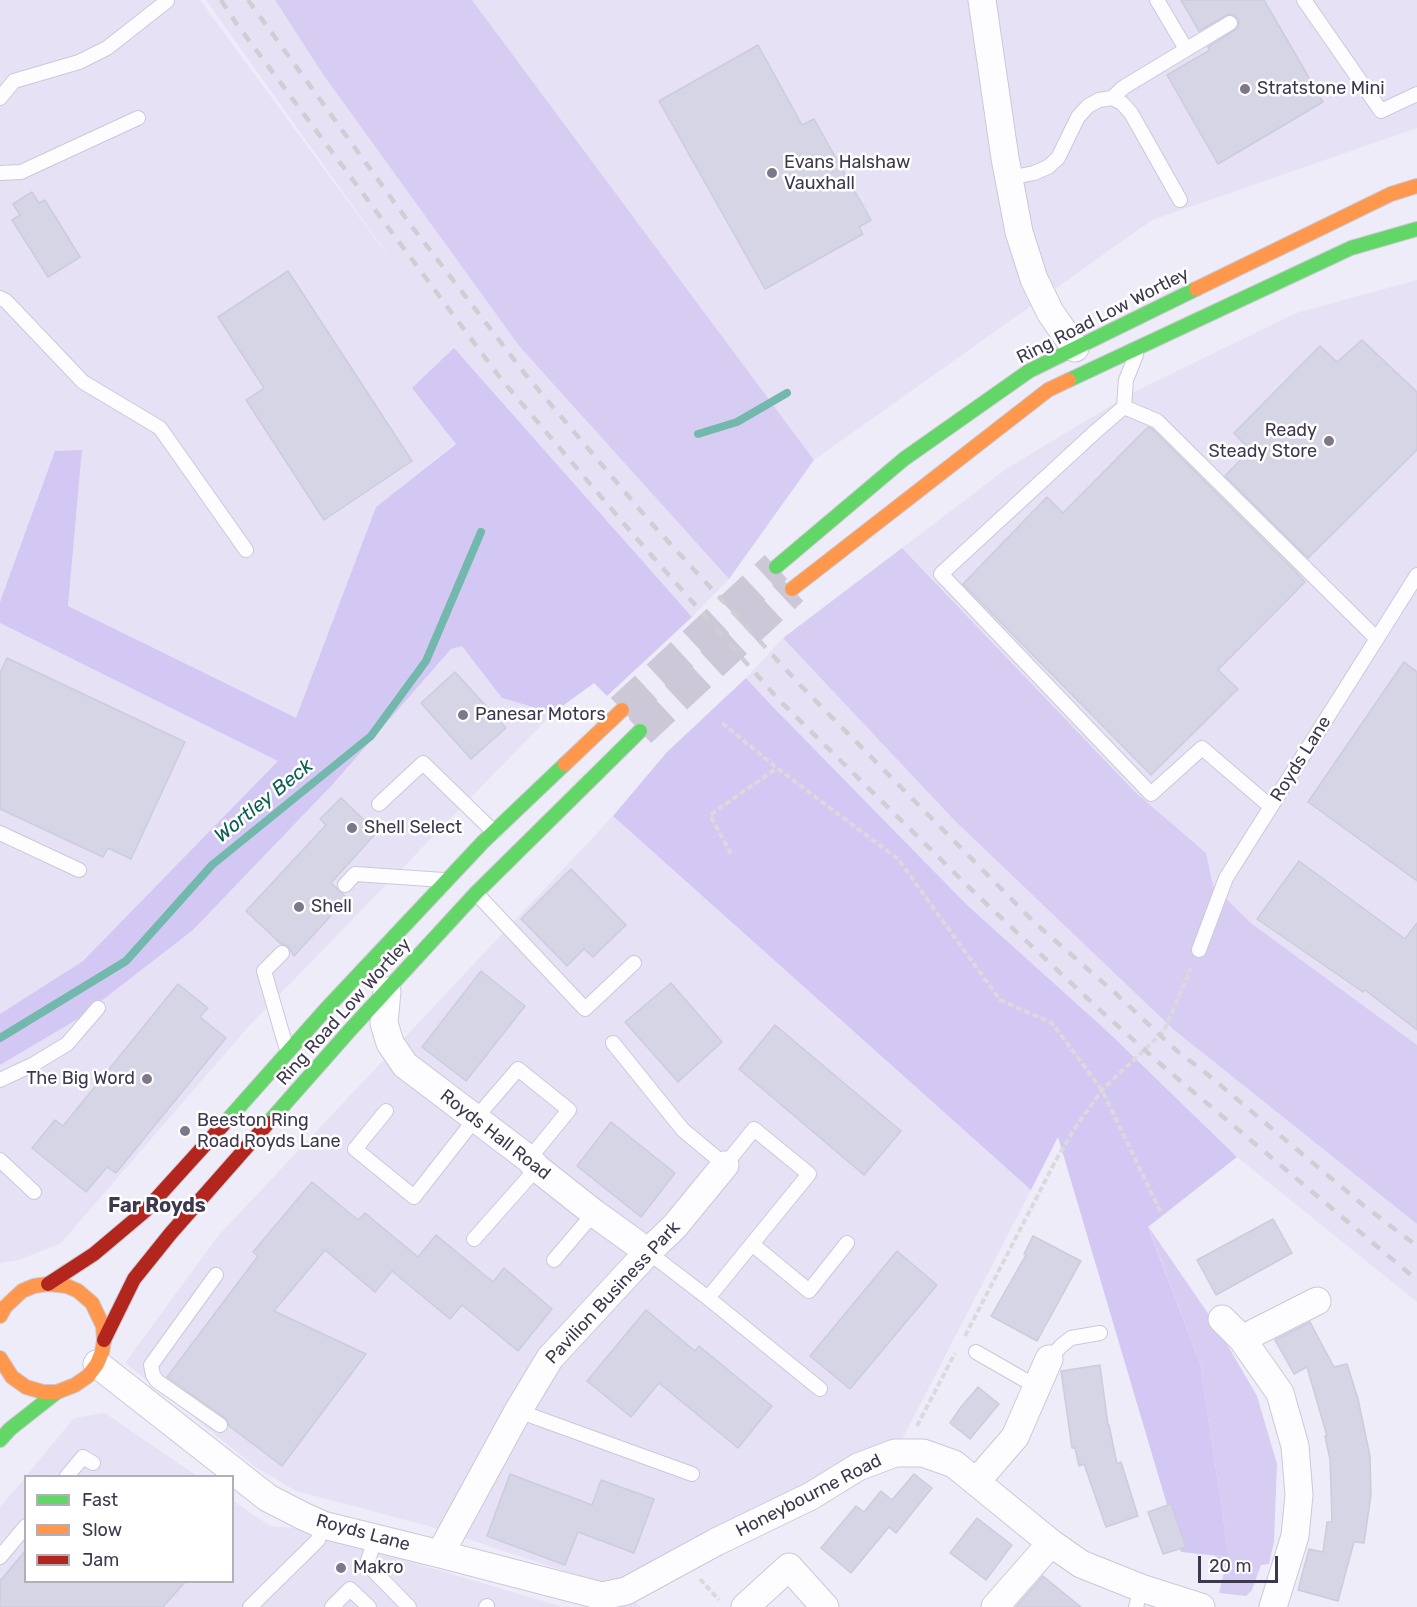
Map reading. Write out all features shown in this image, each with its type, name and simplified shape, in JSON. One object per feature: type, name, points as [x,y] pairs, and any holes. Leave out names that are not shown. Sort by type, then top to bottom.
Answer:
[{"type":"highway","name":"Ring Road Low Wortley","points":[[776,567],[904,459],[1029,371],[1391,194],[1417,186]]},
{"type":"highway","points":[[792,589],[1048,390],[1351,248],[1417,229]]},
{"type":"highway","name":"Ring Road Low Wortley","points":[[48,1284],[94,1254],[145,1211],[327,1008],[447,881],[494,832],[622,710]]},
{"type":"highway","name":"Ring Road Low Wortley","points":[[100,1352],[134,1278],[171,1233],[351,1029],[476,893],[640,731]]},
{"type":"highway","points":[[0,1440],[10,1429],[57,1392],[75,1385],[88,1376],[100,1352],[103,1326],[92,1303],[78,1291],[67,1286],[48,1284],[34,1286],[22,1291],[2,1309]]},
{"type":"highway","points":[[0,1358],[12,1377],[26,1387],[43,1392],[57,1392]]},
{"type":"street","points":[[982,0],[1019,232],[1034,279],[1050,312],[1075,348]]},
{"type":"street","name":"Royds Hall Road","points":[[387,991],[384,1023],[390,1043],[405,1065],[594,1213],[648,1252]]},
{"type":"street","name":"Pavilion Business Park","points":[[440,1554],[518,1411],[550,1358],[675,1226],[725,1165]]},
{"type":"street","points":[[1242,1339],[1317,1301]]},
{"type":"street","points":[[1222,1319],[1242,1339],[1280,1393],[1295,1446],[1299,1495],[1295,1536],[1273,1607]]},
{"type":"street","name":"Royds Lane","points":[[100,1352],[182,1430],[268,1498],[303,1516],[323,1525],[440,1554],[609,1602]]},
{"type":"street","points":[[976,1482],[1015,1437],[1049,1359]]},
{"type":"street","name":"Honeybourne Road","points":[[609,1602],[716,1542],[811,1496],[858,1467],[895,1453],[923,1453],[954,1464],[1051,1543],[1081,1564],[1139,1598],[1201,1607]]},
{"type":"street","points":[[995,1607],[1051,1543]]},
{"type":"street","points":[[746,1607],[789,1567],[825,1607]]},
{"type":"lane","points":[[0,98],[14,81],[79,62],[107,48],[166,0]]},
{"type":"lane","points":[[1157,0],[1186,49]]},
{"type":"lane","points":[[1304,0],[1381,111],[1417,94]]},
{"type":"lane","points":[[1009,178],[1034,173],[1048,167],[1058,158],[1078,117],[1088,106],[1099,100],[1112,98],[1124,87],[1230,23]]},
{"type":"lane","points":[[1112,98],[1122,103],[1131,113],[1180,200]]},
{"type":"lane","points":[[0,172],[21,172],[138,118]]},
{"type":"lane","points":[[0,298],[6,301],[83,382],[160,428],[246,550]]},
{"type":"lane","points":[[1139,347],[1126,380],[1124,408],[1086,440],[941,574],[1151,794],[1202,748],[1271,807]]},
{"type":"lane","points":[[1124,408],[1157,420],[1377,639]]},
{"type":"lane","name":"Royds Lane","points":[[1199,950],[1226,878],[1417,575]]},
{"type":"lane","points":[[380,804],[423,763],[494,832]]},
{"type":"lane","points":[[0,833],[79,870]]},
{"type":"lane","points":[[345,885],[355,874],[447,881]]},
{"type":"lane","points":[[476,893],[585,1009],[634,963]]},
{"type":"lane","points":[[282,953],[264,971],[288,1052]]},
{"type":"lane","points":[[0,1080],[68,1044],[98,1008]]},
{"type":"lane","points":[[613,1043],[683,1130],[725,1165],[754,1130],[809,1174],[708,1298]]},
{"type":"lane","points":[[386,1111],[355,1149],[414,1197],[518,1068],[569,1110],[533,1163],[474,1239]]},
{"type":"lane","points":[[0,1160],[34,1192]]},
{"type":"lane","points":[[554,1260],[594,1213]]},
{"type":"lane","points":[[752,1244],[809,1291],[847,1243]]},
{"type":"lane","points":[[648,1252],[820,1389]]},
{"type":"lane","points":[[216,1275],[152,1365],[153,1375],[158,1381],[220,1425]]},
{"type":"lane","points":[[1049,1359],[1071,1338],[1100,1333]]},
{"type":"lane","points":[[976,1352],[1037,1387]]},
{"type":"lane","points":[[182,1430],[199,1409]]},
{"type":"lane","points":[[518,1411],[692,1474]]},
{"type":"lane","points":[[68,1475],[83,1457],[93,1463]]},
{"type":"lane","points":[[250,1607],[318,1540],[323,1525]]},
{"type":"lane","points":[[0,1557],[24,1528]]},
{"type":"lane","points":[[375,1538],[367,1564],[409,1607]]},
{"type":"lane","points":[[332,1607],[350,1589],[369,1607]]},
{"type":"path","points":[[722,723],[777,768],[898,859],[1000,999],[1052,1023],[1102,1090],[1162,1215]]},
{"type":"path","points":[[731,854],[710,815],[777,768]]},
{"type":"path","points":[[961,1342],[1075,1128],[1102,1090],[1164,1031],[1199,950]]},
{"type":"path","points":[[907,1453],[908,1444],[956,1353]]},
{"type":"path","points":[[683,1560],[726,1607]]},
{"type":"shaded area","points":[[0,0],[200,0],[407,282],[206,0],[275,0],[322,73],[519,346],[729,579],[692,617],[454,348],[456,443],[376,507],[296,719],[68,606],[82,451],[0,602]]},
{"type":"shaded area","points":[[275,0],[472,0],[814,460],[729,579],[519,346],[322,73]]},
{"type":"shaded area","points":[[472,0],[1417,0],[1417,128],[1152,220],[814,460]]},
{"type":"shaded area","points":[[1417,280],[1417,1045],[1251,923],[1212,886],[1206,853],[1134,791],[902,548],[1006,469],[1132,393],[1296,313]]},
{"type":"shaded area","points":[[454,348],[692,617],[607,696],[594,683],[553,713],[502,698],[462,646],[451,649],[333,784],[193,930],[78,1019],[0,1065],[0,1014],[83,961],[278,761],[0,623],[0,602],[55,451],[82,450],[68,606],[296,718],[376,507],[456,444],[412,388]]},
{"type":"shaded area","points":[[902,548],[1134,791],[1206,853],[1213,886],[1251,923],[1417,1045],[1417,1224],[1174,1030],[955,821],[783,638]]},
{"type":"shaded area","points":[[0,623],[279,761],[83,961],[0,1014]]},
{"type":"shaded area","points":[[783,638],[955,821],[1174,1030],[1417,1224],[1417,1302],[1237,1157],[1108,1032],[967,905],[772,706],[746,678]]},
{"type":"shaded area","points":[[462,645],[502,698],[553,713],[249,1026],[61,1243],[19,1260],[0,1263],[0,1065],[78,1019],[193,930],[333,784],[451,649]]},
{"type":"shaded area","points":[[746,678],[967,905],[1108,1032],[1237,1157],[1148,1227],[1200,1363],[1229,1557],[1181,1552],[1058,1137],[1031,1190],[613,816],[667,752]]},
{"type":"shaded area","points":[[613,816],[1031,1190],[895,1453],[626,1592],[641,1607],[618,1607],[625,1591],[425,1525],[296,1491],[257,1468],[125,1363],[218,1236]]},
{"type":"shaded area","points":[[1148,1226],[1214,1322],[1257,1396],[1277,1464],[1274,1542],[1269,1564],[1261,1565],[1252,1590],[1246,1596],[1219,1593],[1225,1568],[1213,1564],[1215,1556],[1229,1557],[1200,1363]]},
{"type":"shaded area","points":[[105,1413],[196,1475],[27,1475],[74,1418]]},
{"type":"shaded area","points":[[24,1479],[24,1583],[234,1583],[234,1502],[270,1526],[296,1528],[563,1607],[0,1607],[0,1507]]},
{"type":"building","name":"Stratstone Mini","points":[[1181,0],[1264,0],[1323,102],[1218,164],[1167,75],[1210,50],[1208,47],[1235,30],[1239,22],[1235,15],[1229,14],[1199,31]]},
{"type":"building","name":"Evans Halshaw Vauxhall","points":[[758,45],[802,125],[814,119],[871,220],[859,227],[863,234],[765,289],[659,101]]},
{"type":"building","points":[[32,192],[39,203],[45,200],[80,257],[48,277],[12,220],[20,215],[13,204]]},
{"type":"building","points":[[288,271],[412,461],[324,520],[246,400],[264,388],[218,317]]},
{"type":"building","name":"Ready Steady Store","points":[[1362,340],[1417,392],[1417,450],[1308,558],[1225,476],[1250,450],[1234,433],[1320,346],[1337,362]]},
{"type":"building","points":[[1148,427],[1305,582],[1218,670],[1238,689],[1151,775],[963,584],[1047,497],[1063,513]]},
{"type":"building","points":[[7,658],[185,742],[131,859],[108,848],[103,857],[0,809],[0,673]]},
{"type":"building","points":[[1404,662],[1417,672],[1417,881],[1308,802]]},
{"type":"building","name":"Panesar Motors","points":[[455,672],[506,728],[471,759],[421,703]]},
{"type":"building","points":[[341,798],[377,832],[331,883],[347,898],[294,956],[288,946],[281,944],[246,911],[326,825],[320,819]]},
{"type":"building","points":[[1299,861],[1405,939],[1417,923],[1417,1030],[1365,990],[1363,992],[1257,919]]},
{"type":"building","points":[[571,869],[626,925],[593,957],[584,949],[567,966],[521,919]]},
{"type":"building","points":[[481,971],[525,1006],[466,1081],[422,1047]]},
{"type":"building","points":[[671,983],[722,1042],[678,1082],[625,1022]]},
{"type":"building","name":"The Big Word","points":[[178,984],[208,1008],[200,1017],[226,1038],[116,1173],[107,1167],[86,1192],[32,1148],[55,1120],[63,1126]]},
{"type":"building","points":[[775,1025],[901,1131],[864,1175],[739,1069]]},
{"type":"building","points":[[611,1122],[675,1173],[641,1217],[577,1166]]},
{"type":"building","points":[[312,1182],[358,1220],[365,1213],[418,1257],[436,1235],[493,1282],[504,1268],[552,1309],[518,1351],[462,1305],[450,1319],[392,1271],[375,1292],[325,1250],[274,1311],[366,1354],[282,1466],[229,1426],[225,1418],[167,1377],[258,1256],[253,1252]]},
{"type":"building","points":[[1273,1219],[1292,1253],[1216,1295],[1197,1260]]},
{"type":"building","points":[[1033,1236],[1081,1261],[1037,1341],[991,1316],[1026,1255],[1024,1254]]},
{"type":"building","points":[[897,1251],[937,1285],[850,1389],[810,1356]]},
{"type":"building","points":[[646,1310],[695,1351],[699,1346],[772,1406],[738,1448],[659,1383],[631,1417],[587,1381]]},
{"type":"building","points":[[1310,1322],[1334,1367],[1347,1364],[1358,1399],[1370,1456],[1371,1495],[1364,1543],[1354,1542],[1338,1601],[1298,1590],[1309,1549],[1323,1552],[1327,1522],[1332,1522],[1330,1459],[1325,1436],[1327,1436],[1307,1367],[1294,1374],[1275,1340]]},
{"type":"building","points":[[1100,1365],[1108,1425],[1117,1464],[1121,1462],[1138,1516],[1106,1527],[1084,1464],[1079,1466],[1075,1448],[1072,1448],[1061,1371]]},
{"type":"building","points":[[978,1387],[999,1404],[970,1439],[950,1423]]},
{"type":"building","points":[[510,1474],[592,1505],[601,1480],[654,1499],[634,1553],[578,1532],[565,1565],[487,1536]]},
{"type":"building","points":[[914,1474],[932,1488],[896,1533],[889,1527],[851,1573],[821,1548],[856,1506],[864,1512],[881,1491],[892,1500]]},
{"type":"building","points":[[1171,1504],[1186,1547],[1163,1554],[1148,1512]]},
{"type":"building","points":[[977,1518],[1012,1545],[986,1580],[950,1553]]},
{"type":"building","points":[[24,1552],[24,1583],[184,1583],[163,1607],[0,1607],[0,1581]]},
{"type":"building","points":[[1043,1576],[1081,1607],[1016,1607]]},
{"type":"waterway","name":"Wortley Beck","points":[[698,434],[737,422],[787,393]]},
{"type":"waterway","name":"Wortley Beck","points":[[0,1038],[126,961],[212,865],[371,736],[426,661],[481,532]]},
{"type":"tunnel","points":[[622,710],[776,567]]},
{"type":"tunnel","points":[[640,731],[792,589]]},
{"type":"railway","points":[[221,0],[501,379],[637,539],[778,699],[977,895],[1101,1011],[1165,1068],[1417,1280]]},
{"type":"railway","points":[[248,0],[410,224],[525,374],[652,524],[801,686],[1036,924],[1177,1051],[1363,1205],[1417,1246]]},
{"type":"traffic: fast","points":[[1069,380],[1351,248],[1417,229]]},
{"type":"traffic: fast","points":[[776,567],[904,459],[1029,371],[1196,289]]},
{"type":"traffic: fast","points":[[268,1123],[476,893],[640,731]]},
{"type":"traffic: fast","points":[[223,1125],[327,1008],[483,842],[565,764]]},
{"type":"traffic: fast","points":[[0,1440],[10,1429],[57,1392]]},
{"type":"traffic: slow","points":[[1196,289],[1391,194],[1417,186]]},
{"type":"traffic: slow","points":[[792,589],[1048,390],[1069,380]]},
{"type":"traffic: slow","points":[[565,764],[622,710]]},
{"type":"traffic: slow","points":[[0,1316],[5,1307],[22,1291],[48,1284],[67,1286],[78,1291],[92,1303],[103,1326],[104,1340],[97,1364],[88,1376],[75,1385],[57,1392],[43,1392],[26,1387],[12,1377],[0,1358]]},
{"type":"traffic: jam","points":[[104,1340],[134,1279],[171,1233],[268,1123]]},
{"type":"traffic: jam","points":[[48,1284],[94,1254],[145,1211],[223,1125]]},
{"type":"place","name":"Stratstone Mini","points":[[1245,89]]},
{"type":"place","name":"Evans Halshaw Vauxhall","points":[[772,173]]},
{"type":"place","name":"Ready Steady Store","points":[[1329,441]]},
{"type":"place","name":"Panesar Motors","points":[[463,715]]},
{"type":"place","name":"Shell Select","points":[[352,828]]},
{"type":"place","name":"Shell","points":[[299,907]]},
{"type":"place","name":"The Big Word","points":[[147,1079]]},
{"type":"place","name":"Beeston Ring Road Royds Lane","points":[[185,1131]]},
{"type":"place","name":"Makro","points":[[341,1568]]},
{"type":"district","name":"Far Royds","points":[[157,1206]]}]
